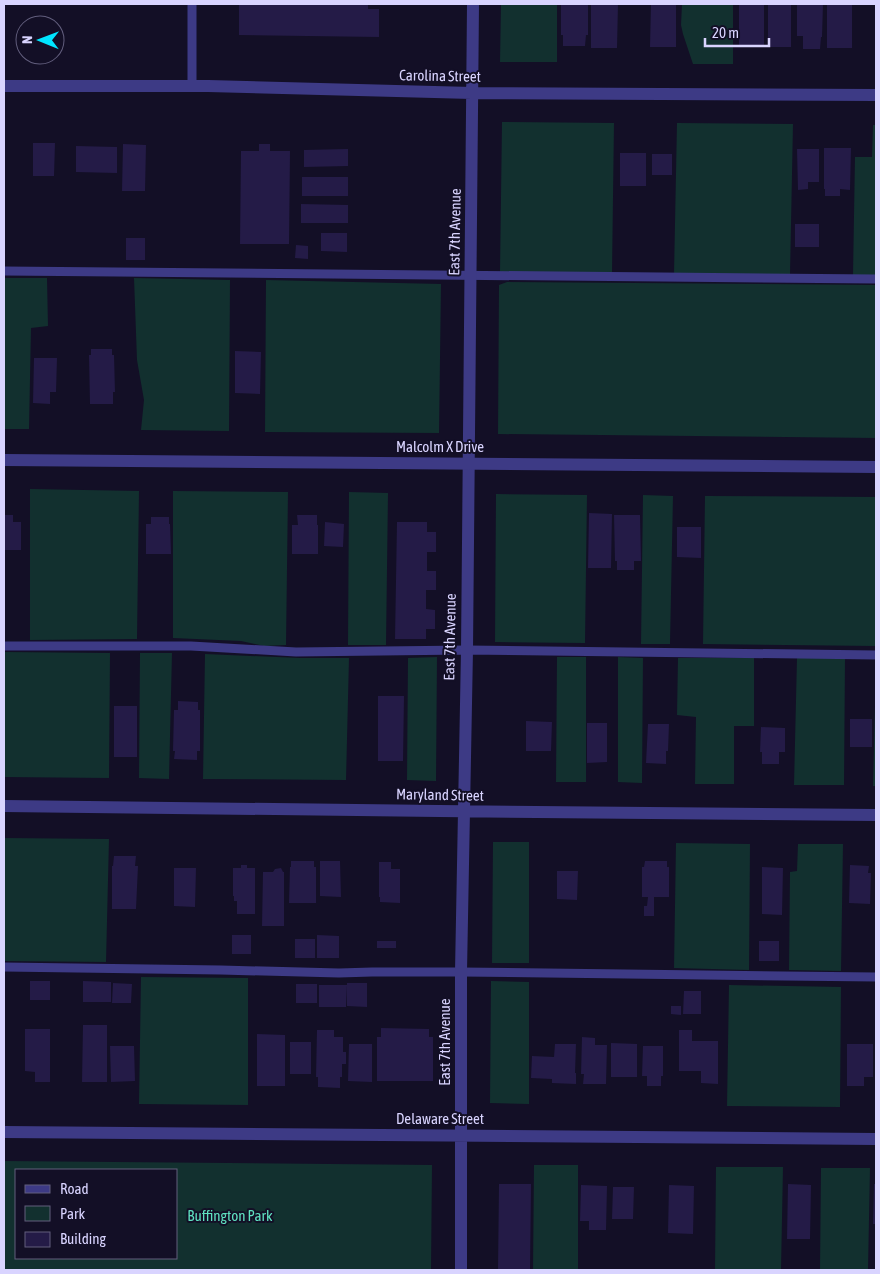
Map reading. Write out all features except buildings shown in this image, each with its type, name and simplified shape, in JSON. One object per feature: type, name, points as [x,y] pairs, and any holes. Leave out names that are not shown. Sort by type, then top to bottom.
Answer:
[{"type":"street","name":"East 7th Avenue","points":[[461,1270],[461,972],[467,650],[473,4]]},
{"type":"street","name":"Carolina Street","points":[[4,86],[192,86],[472,93],[876,95]]},
{"type":"street","name":"Malcolm X Drive","points":[[4,460],[876,467]]},
{"type":"street","name":"Maryland Street","points":[[4,806],[876,816]]},
{"type":"street","name":"Delaware Street","points":[[4,1132],[876,1139]]},
{"type":"lane","points":[[192,4],[192,86]]},
{"type":"lane","points":[[4,271],[876,279]]},
{"type":"lane","points":[[4,646],[191,646],[296,652],[467,650],[876,654]]},
{"type":"lane","points":[[4,967],[339,973],[461,972],[876,977]]},
{"type":"green space","points":[[501,4],[557,4],[557,62],[500,62]]},
{"type":"green space","points":[[682,4],[733,4],[733,64],[693,64],[681,25]]},
{"type":"green space","points":[[502,122],[614,123],[612,273],[500,272]]},
{"type":"green space","points":[[677,123],[793,124],[790,275],[674,274]]},
{"type":"green space","points":[[873,125],[876,125],[876,275],[853,275],[855,157],[872,157]]},
{"type":"green space","points":[[4,278],[47,278],[48,326],[31,328],[29,429],[4,429]]},
{"type":"green space","points":[[134,278],[230,280],[229,431],[141,430],[144,400],[137,360]]},
{"type":"green space","points":[[266,280],[441,284],[439,433],[265,432]]},
{"type":"green space","points":[[507,282],[876,285],[876,438],[498,434],[499,285]]},
{"type":"green space","points":[[30,489],[139,491],[137,639],[30,640]]},
{"type":"green space","points":[[173,491],[288,492],[286,645],[264,646],[241,641],[173,638]]},
{"type":"green space","points":[[349,492],[388,493],[386,645],[348,645]]},
{"type":"green space","points":[[496,494],[587,495],[585,643],[495,642]]},
{"type":"green space","points":[[643,495],[673,496],[670,644],[641,644]]},
{"type":"green space","points":[[705,496],[876,497],[876,646],[703,644]]},
{"type":"green space","points":[[4,652],[110,653],[109,778],[4,777]]},
{"type":"green space","points":[[140,653],[172,653],[169,779],[139,778]]},
{"type":"green space","points":[[205,654],[349,658],[346,780],[203,779]]},
{"type":"green space","points":[[437,657],[436,781],[407,780],[408,658]]},
{"type":"green space","points":[[557,657],[586,657],[586,782],[556,782]]},
{"type":"green space","points":[[618,657],[643,658],[642,783],[618,782]]},
{"type":"green space","points":[[678,658],[754,658],[754,726],[734,726],[734,784],[695,784],[696,717],[677,715]]},
{"type":"green space","points":[[797,658],[845,658],[844,785],[794,785]]},
{"type":"green space","points":[[876,666],[876,786],[873,786]]},
{"type":"green space","points":[[4,838],[109,839],[106,962],[4,961]]},
{"type":"green space","points":[[493,842],[529,842],[529,963],[492,963]]},
{"type":"green space","points":[[676,843],[750,844],[749,970],[674,968]]},
{"type":"green space","points":[[798,844],[843,844],[841,971],[789,970],[790,872],[797,871]]},
{"type":"green space","points":[[141,977],[248,978],[248,1105],[139,1104]]},
{"type":"green space","points":[[491,981],[529,982],[529,1104],[490,1103]]},
{"type":"green space","points":[[729,985],[841,987],[840,1107],[727,1106]]},
{"type":"green space","name":"Buffington Park","points":[[4,1161],[432,1165],[431,1270],[4,1270]]},
{"type":"green space","points":[[534,1165],[578,1165],[578,1270],[533,1270]]},
{"type":"green space","points":[[716,1167],[783,1167],[781,1270],[715,1270]]},
{"type":"green space","points":[[821,1168],[870,1168],[868,1270],[820,1270]]}]
